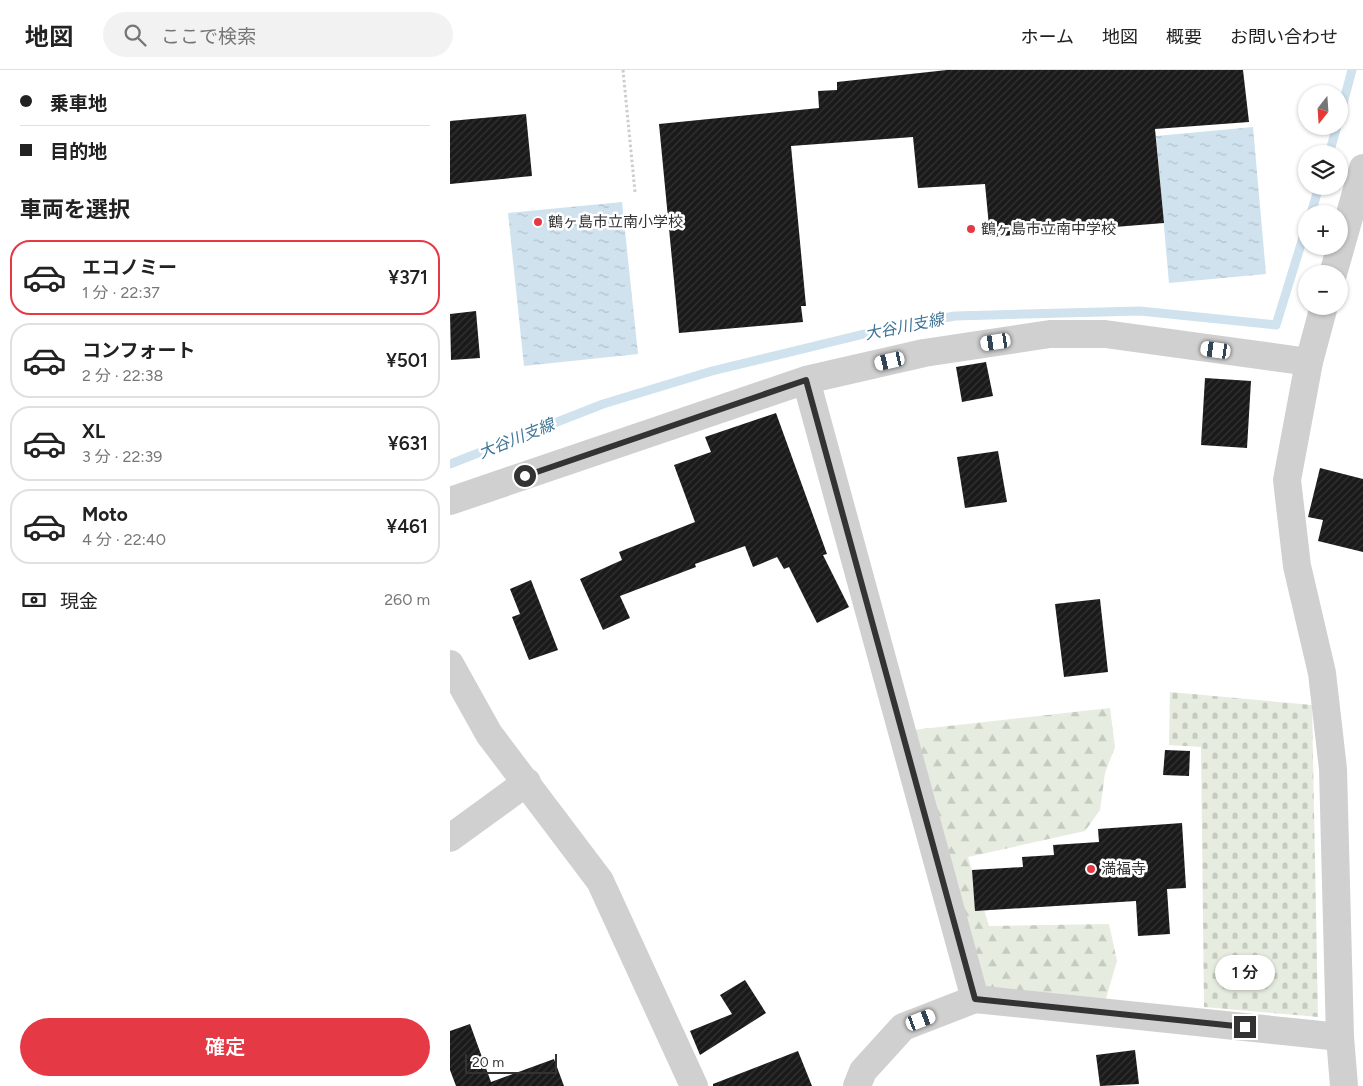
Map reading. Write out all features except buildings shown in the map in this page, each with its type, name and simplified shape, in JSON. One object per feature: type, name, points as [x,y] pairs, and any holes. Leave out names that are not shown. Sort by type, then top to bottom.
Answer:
[{"type":"street","points":[[1336,265],[1363,168]]},
{"type":"street","points":[[1322,315],[1309,362],[1287,480],[1297,566],[1322,673],[1333,769],[1340,1037],[1344,1086]]},
{"type":"street","points":[[450,501],[806,380],[924,353],[1050,334],[1105,334],[1309,362]]},
{"type":"street","points":[[806,380],[975,999]]},
{"type":"street","points":[[450,664],[489,734],[600,881],[694,1086]]},
{"type":"street","points":[[450,838],[527,782]]},
{"type":"street","points":[[857,1086],[863,1071],[903,1027],[975,999],[1340,1037]]},
{"type":"path","points":[[623,70],[635,192]]},
{"type":"green space","points":[[1170,692],[1312,705],[1318,1017],[1204,1007],[1201,747],[1169,745]]},
{"type":"green space","points":[[1110,708],[1115,747],[1105,773],[1100,810],[1085,831],[968,857],[989,926],[1109,924],[1117,961],[1105,1002],[979,990],[913,730]]},
{"type":"water","points":[[1253,127],[1266,274],[1169,283],[1156,136]]},
{"type":"water","points":[[622,202],[638,354],[524,366],[508,213]]},
{"type":"waterway","name":"大谷川支線","points":[[1348,85],[1352,70]]},
{"type":"waterway","name":"大谷川支線","points":[[1332,145],[1334,135]]},
{"type":"waterway","name":"大谷川支線","points":[[1314,205],[1316,195]]},
{"type":"waterway","name":"大谷川支線","points":[[450,464],[603,404],[712,371],[897,326],[955,316],[1140,311],[1276,325],[1298,254]]},
{"type":"place","name":"鶴ヶ島市立南小学校","points":[[538,222]]},
{"type":"place","name":"鶴ヶ島市立南中学校","points":[[971,229]]},
{"type":"place","name":"満福寺","points":[[1091,869]]},
{"type":"route","points":[[525,476],[806,380],[975,999],[1245,1027]]}]
